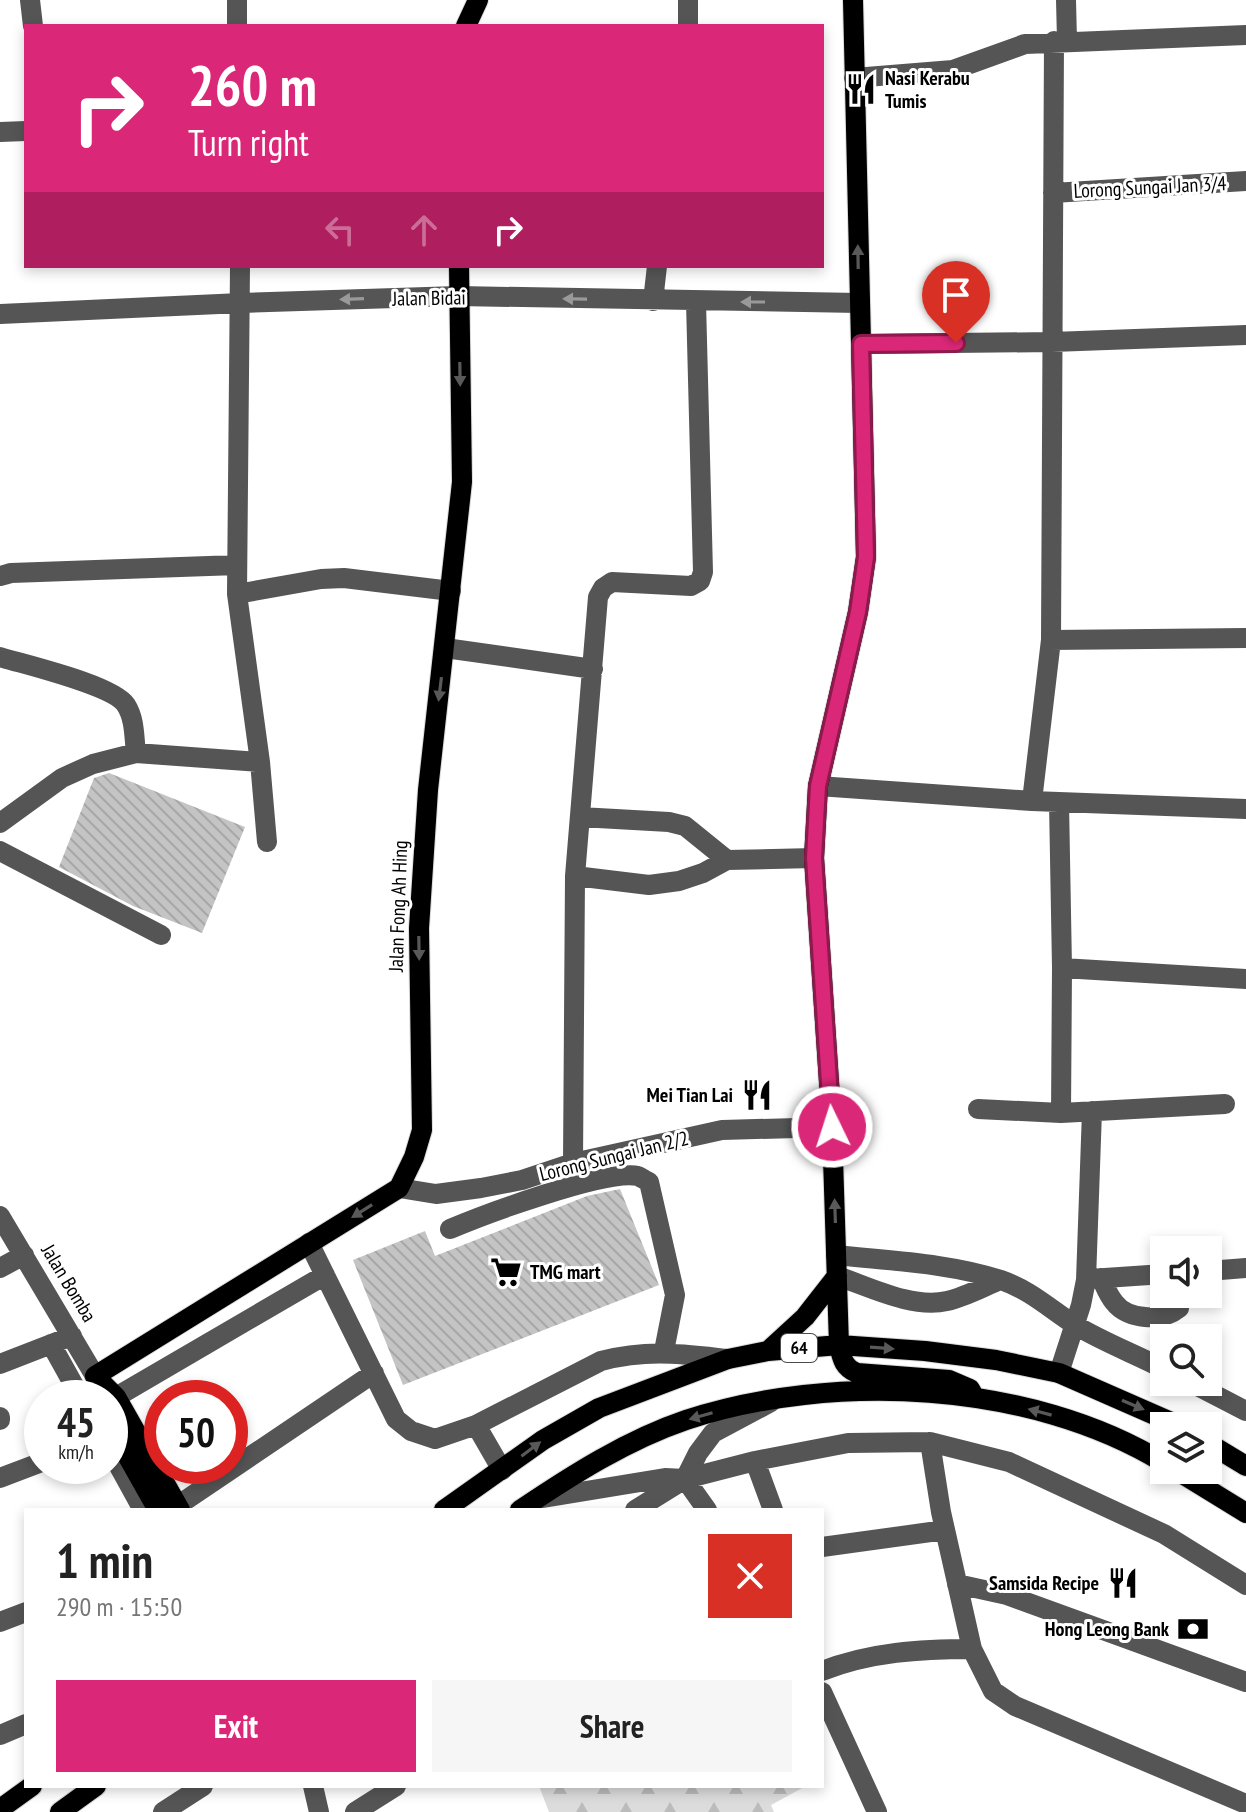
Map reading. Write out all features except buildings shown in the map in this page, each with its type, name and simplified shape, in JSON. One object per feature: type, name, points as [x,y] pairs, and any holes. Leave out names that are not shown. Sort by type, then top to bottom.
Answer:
[{"type":"main road","points":[[467,24],[478,0]]},
{"type":"main road","points":[[853,0],[866,557],[858,612],[818,786],[814,858],[832,1127],[839,1345],[843,1363],[857,1373],[949,1380],[970,1389],[975,1398]]},
{"type":"main road","name":"Jalan Fong Ah Hing","points":[[399,1188],[414,1157],[422,1130],[419,928],[428,790],[462,482],[459,268]]},
{"type":"main road","points":[[95,1376],[399,1188]]},
{"type":"main road","points":[[768,1351],[805,1317],[836,1266]]},
{"type":"main road","name":"64","points":[[447,1508],[543,1440],[599,1408],[728,1359],[768,1351],[839,1345],[996,1360],[1059,1373],[1150,1413]]},
{"type":"main road","name":"Jalan Bomba","points":[[95,1376],[97,1380]]},
{"type":"main road","points":[[529,1504],[617,1450],[684,1421],[730,1407],[843,1391],[934,1392],[1005,1403],[1070,1420],[1150,1454]]},
{"type":"main road","name":"Jalan Bomba","points":[[128,1434],[170,1508]]},
{"type":"main road","points":[[128,1450],[170,1508]]},
{"type":"main road","points":[[1222,1451],[1246,1466]]},
{"type":"main road","points":[[1199,1484],[1246,1513]]},
{"type":"main road","points":[[0,1809],[29,1788]]},
{"type":"main road","points":[[60,1812],[93,1788]]},
{"type":"street","points":[[30,0],[33,24]]},
{"type":"street","points":[[237,0],[237,24]]},
{"type":"street","points":[[688,0],[688,24]]},
{"type":"street","points":[[1032,801],[1051,640],[1053,193],[1066,0]]},
{"type":"street","points":[[854,78],[953,70],[1025,44],[1061,40],[1246,35]]},
{"type":"street","points":[[0,132],[24,131]]},
{"type":"street","name":"Lorong Sungai Jan 3/4","points":[[1053,193],[1246,181]]},
{"type":"street","points":[[240,268],[237,594],[260,762],[267,842]]},
{"type":"street","points":[[653,301],[657,268]]},
{"type":"street","name":"Jalan Bidai","points":[[0,314],[458,296],[859,303]]},
{"type":"street","points":[[573,1163],[575,876],[598,597],[603,588],[612,582],[691,586],[700,581],[703,572],[696,302]]},
{"type":"street","points":[[861,344],[1052,342],[1246,335]]},
{"type":"street","points":[[0,576],[11,573],[237,565]]},
{"type":"street","points":[[237,594],[321,579],[344,578],[451,591]]},
{"type":"street","points":[[1051,640],[1246,638]]},
{"type":"street","points":[[445,648],[593,669]]},
{"type":"street","points":[[0,657],[110,691],[126,703],[133,718],[136,753]]},
{"type":"street","points":[[0,823],[62,778],[93,764],[136,753],[260,762]]},
{"type":"street","points":[[818,786],[1032,801],[1246,809]]},
{"type":"street","points":[[1059,802],[1061,1113]]},
{"type":"street","points":[[580,817],[669,822],[685,826],[727,860]]},
{"type":"street","points":[[0,851],[161,935]]},
{"type":"street","points":[[575,876],[649,885],[679,881],[727,860],[814,858]]},
{"type":"street","points":[[1062,968],[1246,979]]},
{"type":"street","points":[[978,1109],[1061,1113],[1225,1104]]},
{"type":"street","points":[[1059,1373],[1093,1279],[1092,1111]]},
{"type":"street","name":"Lorong Sungai Jan 2/2","points":[[399,1188],[436,1194],[481,1188],[522,1180],[573,1163],[722,1130],[832,1127]]},
{"type":"street","points":[[450,1229],[487,1213],[607,1177],[638,1176],[649,1182],[675,1295],[664,1351]]},
{"type":"street","points":[[481,1188],[487,1213]]},
{"type":"street","name":"Jalan Bomba","points":[[0,1216],[95,1376]]},
{"type":"street","points":[[309,1243],[396,1419],[411,1431],[435,1439],[476,1425],[601,1361],[664,1351],[728,1359]]},
{"type":"street","points":[[0,1268],[24,1255]]},
{"type":"street","points":[[836,1266],[901,1297],[927,1302],[959,1298],[1000,1280]]},
{"type":"street","points":[[836,1266],[935,1266],[1000,1280],[1024,1289],[1075,1325],[1150,1362]]},
{"type":"street","points":[[1222,1270],[1246,1268]]},
{"type":"street","points":[[128,1385],[325,1275]]},
{"type":"street","points":[[1093,1279],[1150,1275]]},
{"type":"street","points":[[1093,1279],[1115,1304],[1145,1318],[1170,1316],[1179,1308]]},
{"type":"street","points":[[0,1364],[72,1336]]},
{"type":"street","points":[[51,1344],[71,1380]]},
{"type":"street","points":[[172,1508],[374,1373]]},
{"type":"street","points":[[1217,1396],[1246,1411]]},
{"type":"street","points":[[638,1508],[685,1479],[698,1453],[713,1433],[778,1399]]},
{"type":"street","points":[[476,1425],[502,1470]]},
{"type":"street","points":[[529,1504],[665,1478],[685,1479],[755,1461],[848,1443],[930,1442],[1009,1462],[1164,1534],[1246,1585]]},
{"type":"street","points":[[930,1442],[945,1530],[972,1649],[993,1691],[1015,1706],[1246,1804]]},
{"type":"street","points":[[755,1461],[772,1508]]},
{"type":"street","points":[[0,1478],[24,1469]]},
{"type":"street","points":[[685,1479],[706,1508]]},
{"type":"street","points":[[128,1483],[142,1508]]},
{"type":"street","points":[[824,1547],[945,1530]]},
{"type":"street","points":[[957,1584],[1007,1595],[1246,1682]]},
{"type":"street","points":[[0,1622],[24,1613]]},
{"type":"street","points":[[824,1670],[881,1654],[972,1649]]},
{"type":"street","points":[[824,1696],[877,1812]]},
{"type":"street","points":[[0,1735],[24,1725]]},
{"type":"street","points":[[163,1812],[189,1805],[202,1788]]},
{"type":"street","points":[[313,1788],[319,1812]]},
{"type":"street","points":[[355,1812],[393,1788]]},
{"type":"green space","points":[[540,1788],[802,1788],[771,1805],[774,1812],[549,1812]]},
{"type":"place","name":"Nasi Kerabu Tumis","points":[[861,89]]},
{"type":"place","name":"Mei Tian Lai","points":[[757,1095]]},
{"type":"place","name":"TMG mart","points":[[506,1272]]},
{"type":"place","name":"Samsida Recipe","points":[[1123,1583]]},
{"type":"place","name":"Hong Leong Bank","points":[[1193,1629]]},
{"type":"route","points":[[832,1127],[814,858],[818,786],[858,612],[866,557],[861,344],[956,343]]}]
